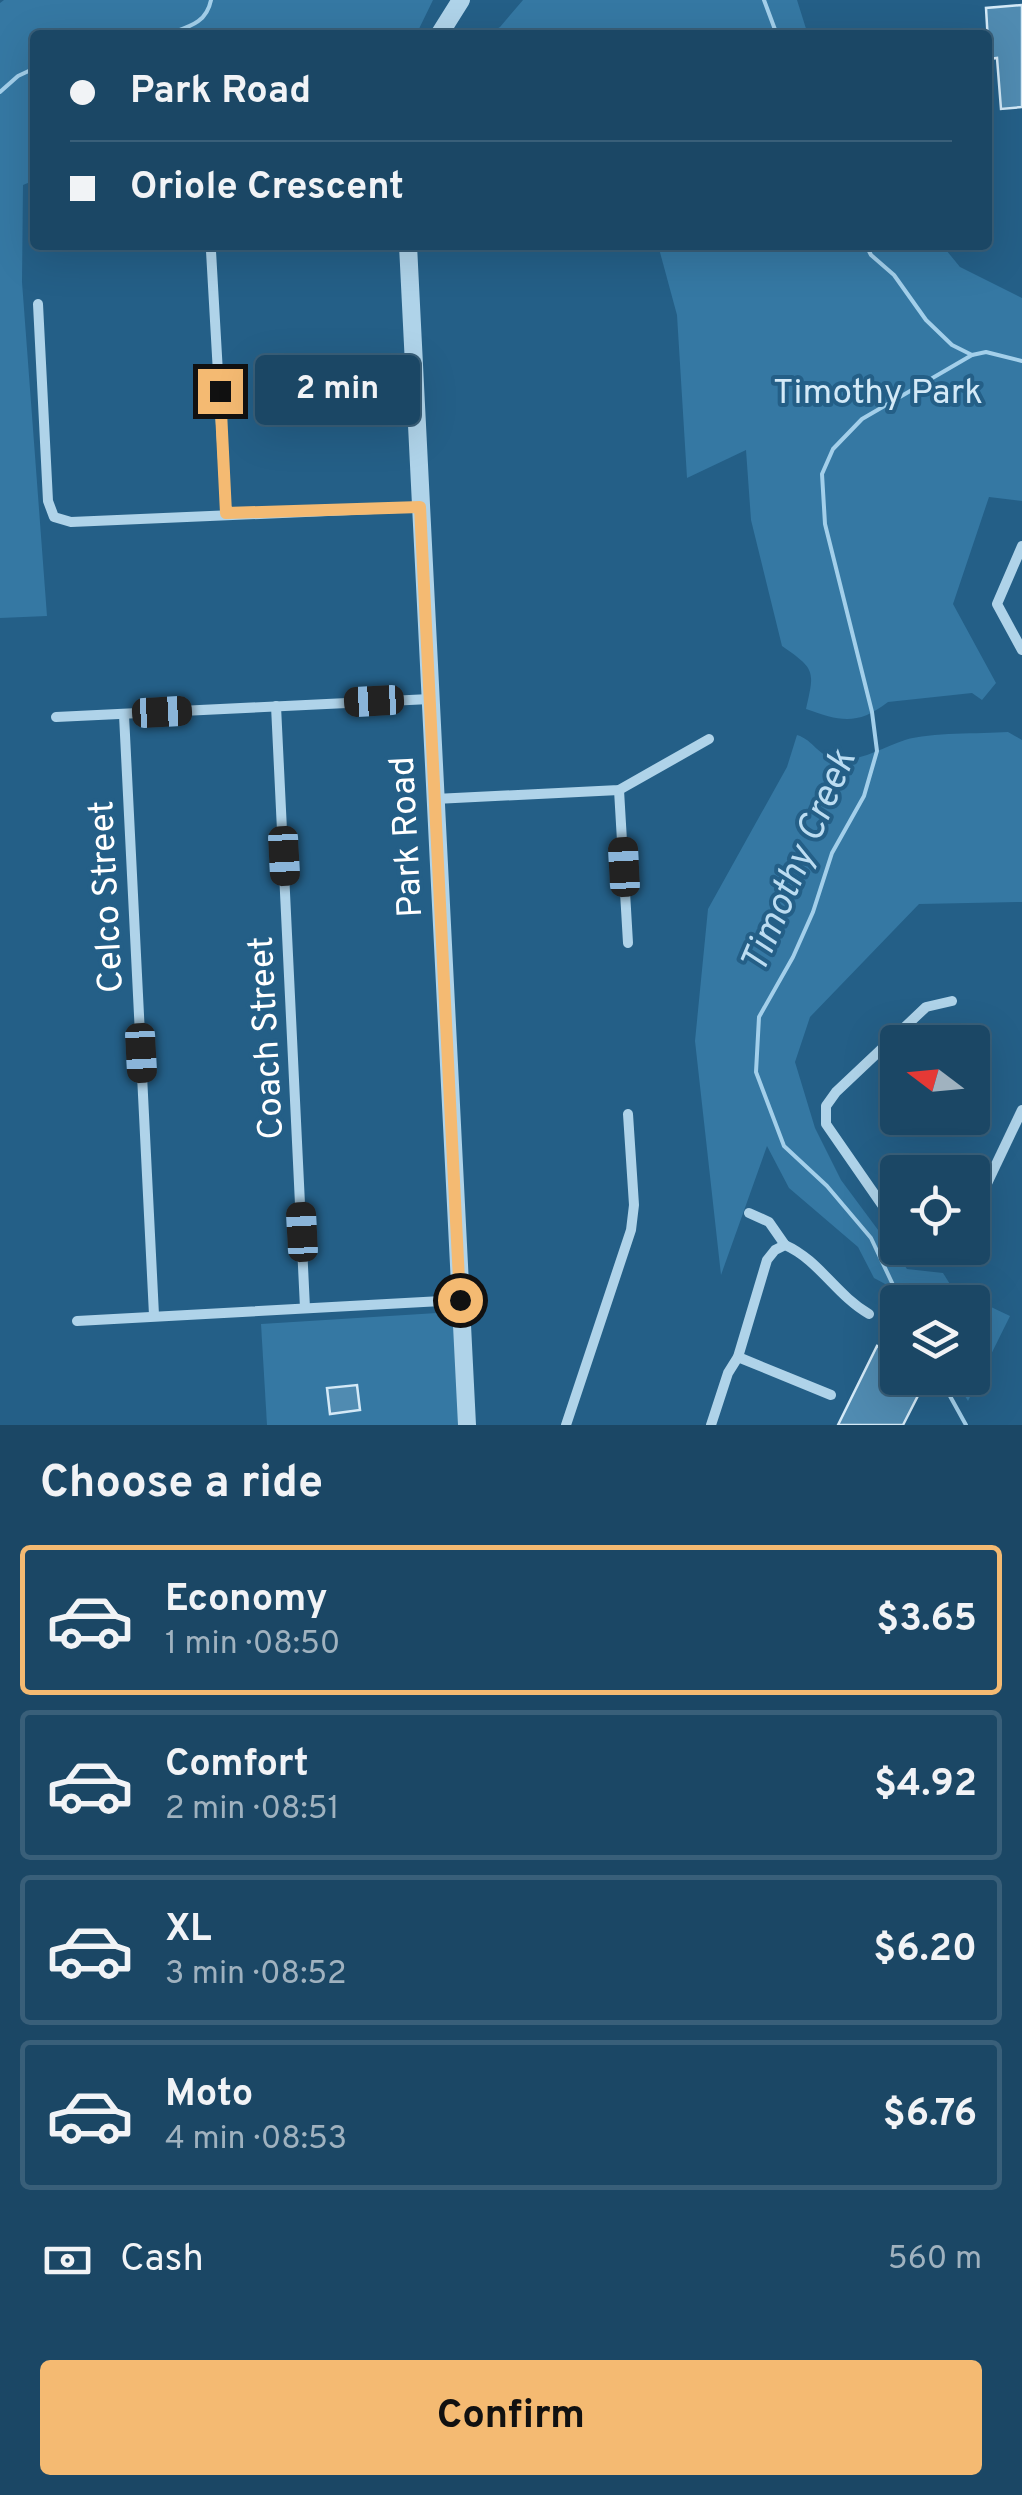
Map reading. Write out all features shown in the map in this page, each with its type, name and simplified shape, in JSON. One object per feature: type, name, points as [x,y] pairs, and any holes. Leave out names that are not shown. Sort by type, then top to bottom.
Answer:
[{"type":"street","points":[[442,30],[461,0]]},
{"type":"street","points":[[212,250],[226,513]]},
{"type":"street","name":"Park Road","points":[[408,250],[467,1425]]},
{"type":"street","points":[[38,304],[48,501],[54,517],[70,522],[420,507]]},
{"type":"street","points":[[1022,546],[997,604],[1022,650]]},
{"type":"street","points":[[56,717],[430,698]]},
{"type":"street","name":"Coach Street","points":[[276,706],[305,1308]]},
{"type":"street","name":"Celco Street","points":[[124,715],[154,1316]]},
{"type":"street","points":[[436,799],[619,790],[709,739]]},
{"type":"street","points":[[619,790],[628,943]]},
{"type":"street","points":[[880,1202],[826,1124],[826,1106],[926,1007],[952,1001]]},
{"type":"street","points":[[990,1177],[1022,1110]]},
{"type":"street","points":[[566,1425],[631,1230],[634,1205],[628,1114]]},
{"type":"street","points":[[749,1213],[769,1222],[785,1246],[809,1259],[839,1294],[869,1314]]},
{"type":"street","points":[[711,1425],[728,1373],[738,1357],[766,1260],[785,1246]]},
{"type":"street","points":[[76,1321],[460,1300]]},
{"type":"street","points":[[738,1357],[831,1394]]},
{"type":"green space","points":[[433,0],[418,30],[30,30],[30,182],[23,185],[22,282],[47,616],[0,618],[0,3]]},
{"type":"green space","points":[[523,0],[797,0],[806,30],[495,30]]},
{"type":"green space","name":"Timothy Park","points":[[659,250],[946,250],[960,267],[1022,298],[1022,501],[989,497],[953,604],[996,683],[982,700],[972,693],[888,702],[867,715],[848,719],[806,709],[810,672],[782,646],[751,520],[746,450],[687,478],[677,315]]},
{"type":"green space","points":[[1008,732],[1022,740],[1022,902],[919,904],[810,1017],[795,1062],[815,1128],[841,1180],[880,1233],[880,1265],[904,1265],[907,1269],[943,1273],[950,1285],[887,1285],[874,1278],[858,1247],[789,1188],[767,1146],[721,1275],[695,1041],[708,909],[787,767],[797,735],[825,755],[846,759],[916,737]]},
{"type":"green space","points":[[990,1307],[1010,1316],[990,1356]]},
{"type":"green space","points":[[453,1312],[459,1425],[267,1425],[261,1324]]},
{"type":"building","points":[[1022,5],[1022,107],[1001,109],[997,58],[992,59],[992,30],[987,30],[986,8]]},
{"type":"building","points":[[877,1346],[880,1347],[880,1395],[918,1395],[903,1425],[838,1425]]},
{"type":"building","points":[[357,1385],[360,1410],[330,1414],[327,1388]]},
{"type":"waterway","points":[[180,30],[200,20],[211,0]]},
{"type":"waterway","points":[[764,0],[775,30]]},
{"type":"waterway","points":[[0,92],[30,70]]},
{"type":"waterway","points":[[868,250],[894,275],[926,320],[952,345],[972,355],[986,352],[1022,361]]},
{"type":"waterway","name":"Timothy Creek","points":[[893,1285],[871,1238],[827,1186],[784,1146],[756,1072],[759,1017],[813,912],[832,853],[864,796],[877,751],[872,712],[825,524],[822,474],[833,449],[862,419],[972,355]]},
{"type":"waterway","name":"Timothy Creek","points":[[949,1395],[966,1425]]},
{"type":"route","points":[[220,391],[226,513],[420,507],[460,1300]]}]
